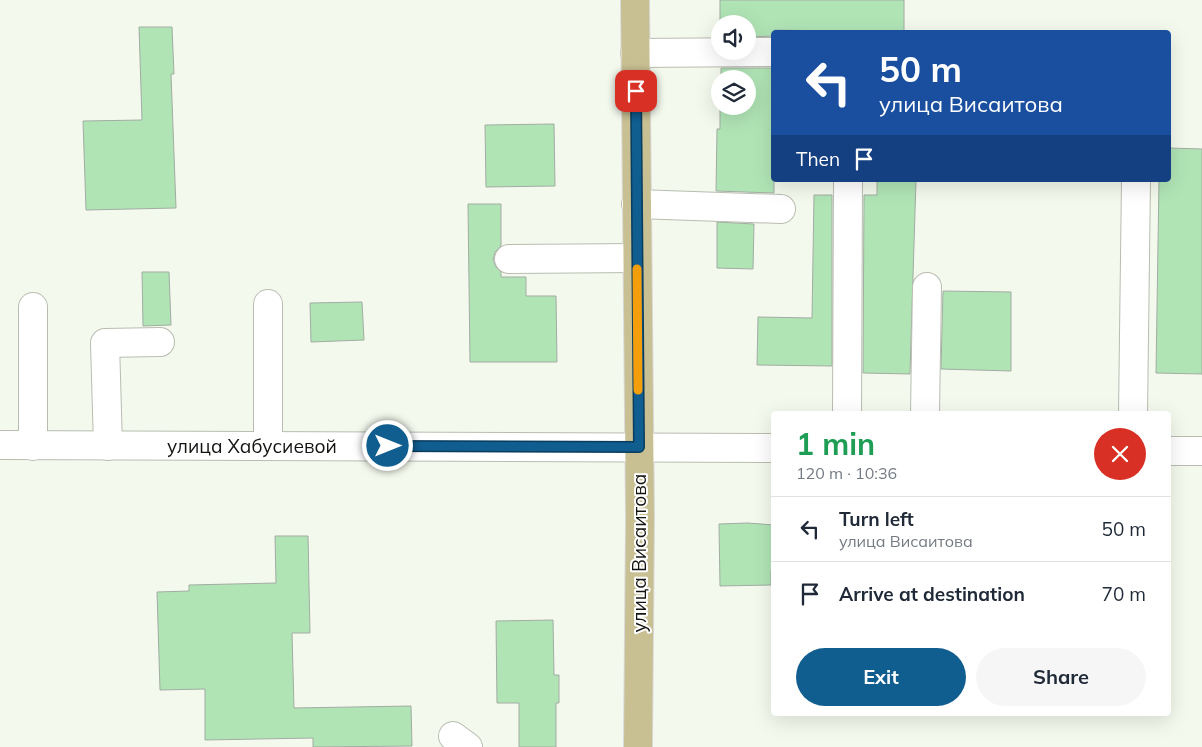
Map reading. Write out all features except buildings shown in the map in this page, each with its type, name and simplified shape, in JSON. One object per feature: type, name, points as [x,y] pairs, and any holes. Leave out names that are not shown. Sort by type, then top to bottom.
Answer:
[{"type":"main road","name":"улица Висаитова","points":[[635,0],[639,447],[638,747]]},
{"type":"street","points":[[635,53],[771,52]]},
{"type":"street","points":[[847,411],[848,182]]},
{"type":"street","points":[[1133,411],[1136,182]]},
{"type":"street","points":[[636,204],[781,209]]},
{"type":"street","points":[[509,259],[637,258]]},
{"type":"street","points":[[925,411],[926,286]]},
{"type":"street","points":[[268,304],[268,446]]},
{"type":"street","points":[[33,307],[33,446]]},
{"type":"street","points":[[108,446],[105,343],[160,342]]},
{"type":"street","name":"улица Хабусиевой","points":[[0,446],[771,448]]},
{"type":"street","points":[[1171,451],[1202,451]]},
{"type":"slow traffic","points":[[637,269],[638,390]]},
{"type":"route","points":[[388,446],[639,447],[636,91]]}]
